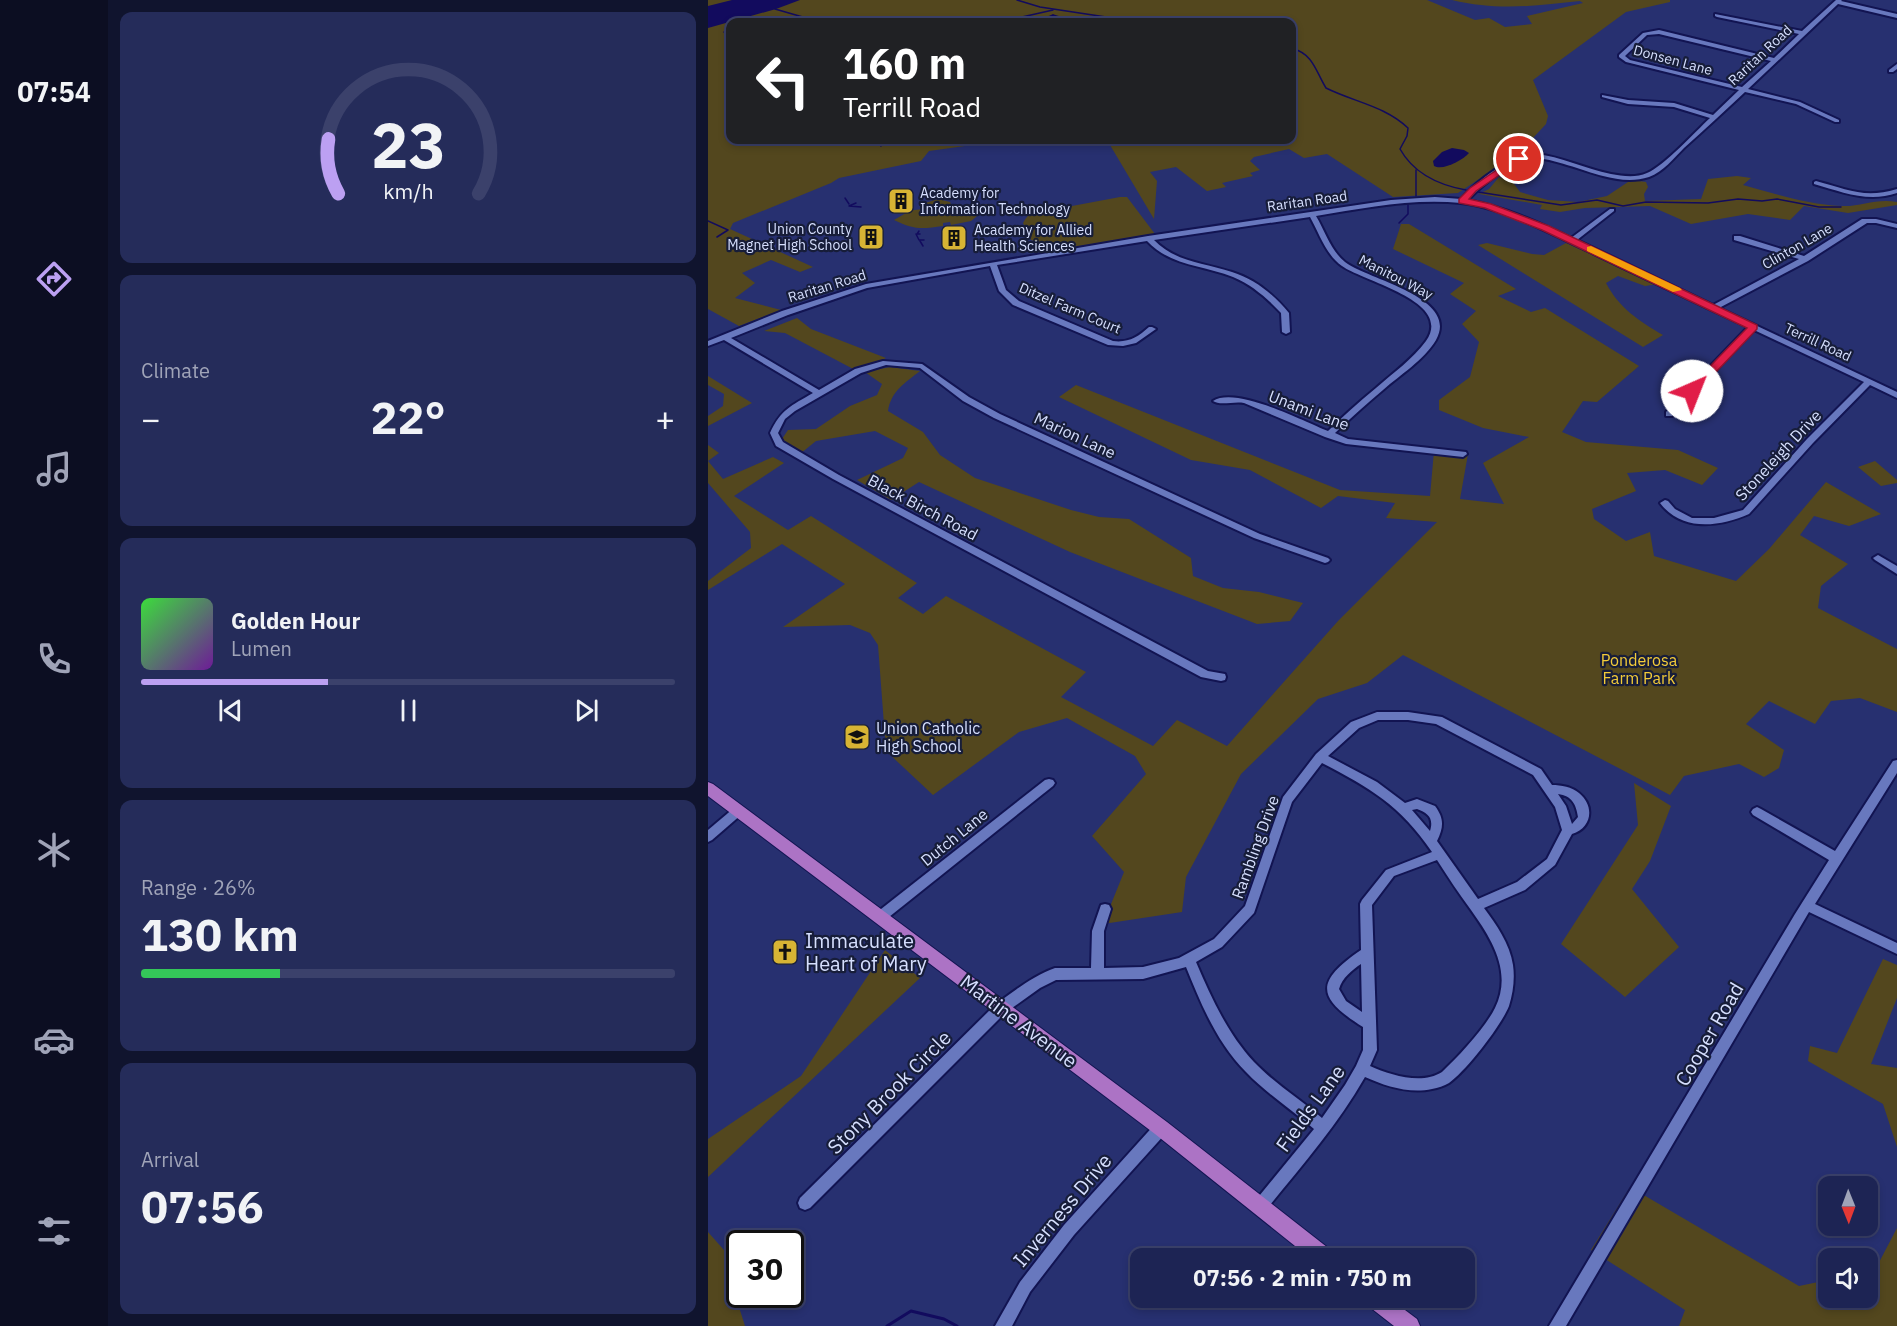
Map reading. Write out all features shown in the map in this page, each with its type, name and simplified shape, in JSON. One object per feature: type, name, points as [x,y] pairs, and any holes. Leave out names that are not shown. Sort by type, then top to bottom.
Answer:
[{"type":"main road","name":"Martine Avenue","points":[[708,788],[1161,1128],[1313,1248]]},
{"type":"main road","points":[[1387,1308],[1410,1326]]},
{"type":"street","points":[[1837,1],[1897,16]]},
{"type":"street","name":"Raritan Road","points":[[708,344],[785,313],[866,286],[1149,238],[1411,200],[1468,195],[1519,159],[1529,156],[1550,159],[1611,175],[1646,176],[1665,163],[1837,1]]},
{"type":"street","points":[[1717,15],[1803,33]]},
{"type":"street","name":"Donsen Lane","points":[[1742,90],[1628,61],[1621,56],[1645,34],[1659,32],[1774,60]]},
{"type":"street","points":[[1891,72],[1897,66]]},
{"type":"street","points":[[1742,90],[1798,103],[1837,121]]},
{"type":"street","points":[[1604,96],[1634,104],[1670,104],[1713,117]]},
{"type":"street","points":[[1816,183],[1870,197],[1888,195],[1897,191]]},
{"type":"street","name":"Terrill Road","points":[[1468,195],[1573,240],[1897,395]]},
{"type":"street","points":[[1573,240],[1612,210]]},
{"type":"street","name":"Manitou Way","points":[[1312,214],[1340,262],[1424,304],[1434,313],[1438,323],[1431,340],[1328,435]]},
{"type":"street","name":"Clinton Lane","points":[[1713,308],[1805,259],[1865,221],[1876,220],[1897,226]]},
{"type":"street","points":[[1149,238],[1156,248],[1170,257],[1230,273],[1258,288],[1285,313],[1286,332]]},
{"type":"street","points":[[1737,238],[1805,259]]},
{"type":"street","name":"Ditzel Farm Court","points":[[993,265],[1003,291],[1016,303],[1111,343],[1130,344],[1152,329]]},
{"type":"street","points":[[1669,414],[1753,327]]},
{"type":"street","points":[[724,337],[819,393]]},
{"type":"street","name":"Marion Lane","points":[[819,393],[869,366],[891,362],[922,366],[966,399],[997,416],[1225,522],[1324,560]]},
{"type":"street","name":"Stoneleigh Drive","points":[[1665,503],[1670,511],[1693,521],[1717,522],[1733,519],[1746,512],[1869,382]]},
{"type":"street","name":"Black Birch Road","points":[[819,393],[781,418],[774,433],[779,444],[928,528],[1205,674],[1221,677]]},
{"type":"street","name":"Unami Lane","points":[[1217,401],[1235,399],[1246,401],[1328,435],[1362,444],[1463,454]]},
{"type":"street","points":[[1878,558],[1897,571]]},
{"type":"street","name":"Rambling Drive","points":[[1002,1008],[1035,984],[1055,974],[1143,973],[1189,960],[1218,943],[1250,909],[1287,801],[1320,757],[1355,725],[1377,716],[1408,716],[1438,720],[1537,772],[1560,807],[1568,830],[1551,862],[1521,886],[1474,906]]},
{"type":"street","points":[[1320,757],[1381,790],[1404,808],[1431,840],[1497,938],[1506,963],[1506,990],[1500,1011],[1460,1064],[1443,1080],[1416,1084],[1386,1081],[1363,1070]]},
{"type":"street","name":"Cooper Road","points":[[1557,1326],[1808,906],[1897,764]]},
{"type":"street","name":"Dutch Lane","points":[[880,917],[1049,783]]},
{"type":"street","name":"Rambling Drive","points":[[1550,789],[1566,790],[1575,795],[1583,806],[1584,819],[1576,828],[1568,830]]},
{"type":"street","points":[[1404,808],[1417,804],[1431,809],[1438,823],[1431,840]]},
{"type":"street","points":[[708,837],[738,810]]},
{"type":"street","points":[[1757,812],[1838,859]]},
{"type":"street","name":"Fields Lane","points":[[1260,1206],[1323,1127],[1363,1070],[1370,1050],[1366,904],[1390,873],[1439,854]]},
{"type":"street","points":[[1808,906],[1897,949]]},
{"type":"street","points":[[1097,973],[1096,949],[1105,909]]},
{"type":"street","points":[[1366,952],[1336,975],[1333,987],[1334,997],[1344,1009],[1368,1023]]},
{"type":"street","points":[[1189,960],[1213,1016],[1237,1052],[1252,1068],[1323,1127]]},
{"type":"street","name":"Stony Brook Circle","points":[[805,1203],[1002,1008]]},
{"type":"street","name":"Inverness Drive","points":[[1004,1326],[1025,1287],[1069,1230],[1161,1128]]},
{"type":"green space","points":[[708,0],[1427,0],[1475,20],[1489,18],[1505,27],[1532,24],[1527,16],[1583,3],[1580,1],[1532,6],[1485,6],[1452,0],[1670,0],[1670,2],[1626,12],[1533,80],[1548,116],[1546,124],[1520,152],[1458,193],[1393,197],[1327,154],[1304,158],[1289,149],[1254,157],[1250,161],[1260,170],[1250,173],[1253,176],[1222,183],[1226,187],[1207,191],[1176,167],[1150,172],[1157,181],[1154,219],[1109,144],[1296,144],[1296,18],[726,18],[726,144],[979,144],[929,151],[921,161],[839,178],[733,223],[730,229],[813,267],[800,272],[771,260],[742,273],[755,283],[735,298],[781,310],[739,326],[708,309]]},
{"type":"green space","points":[[1737,176],[1751,178],[1743,185],[1816,203],[1848,206],[1889,201],[1897,202],[1897,205],[1848,213],[1804,206],[1790,220],[1748,214],[1691,224],[1650,206],[1585,208],[1560,212],[1540,209],[1542,205],[1479,194],[1489,189],[1499,177],[1512,181],[1520,192],[1548,200],[1578,202],[1607,196],[1631,180],[1646,182],[1648,187],[1644,194],[1645,201],[1701,199],[1708,179]]},
{"type":"green space","points":[[1127,197],[1155,234],[1062,249],[1031,240],[1023,223],[1032,213],[1048,206],[1053,205],[1056,209]]},
{"type":"green space","points":[[938,199],[950,202],[953,208],[990,204],[991,207],[981,209],[982,212],[971,221],[951,225],[950,222],[943,223],[943,226],[929,228],[907,226],[894,220],[906,213],[904,212],[922,209],[924,208],[919,205]]},
{"type":"green space","name":"Ponderosa Farm Park","points":[[1401,224],[1409,224],[1516,289],[1498,296],[1531,312],[1545,308],[1639,366],[1597,402],[1583,401],[1562,432],[1586,442],[1678,450],[1718,468],[1702,485],[1665,470],[1627,473],[1636,491],[1592,509],[1594,519],[1626,541],[1650,532],[1654,556],[1736,581],[1769,549],[1826,482],[1881,514],[1849,526],[1814,516],[1800,535],[1848,564],[1821,586],[1818,608],[1897,649],[1897,712],[1860,698],[1831,701],[1815,724],[1769,701],[1746,724],[1784,750],[1779,768],[1764,777],[1739,764],[1684,776],[1670,795],[1403,655],[1367,683],[1318,699],[1241,774],[1186,877],[1182,912],[1103,924],[1124,872],[1092,836],[1146,774],[1135,756],[1067,718],[1019,732],[933,795],[886,751],[878,645],[870,633],[850,625],[783,627],[845,584],[782,544],[708,590],[708,581],[751,548],[750,532],[708,483],[708,461],[723,479],[773,457],[784,463],[734,496],[788,530],[811,516],[917,583],[898,598],[923,614],[946,596],[1086,672],[1061,697],[1153,746],[1177,720],[1227,746],[1338,621],[1437,522],[1386,518],[1395,503],[1338,496],[1321,508],[1250,470],[1191,460],[1059,397],[1076,385],[1340,490],[1430,496],[1434,451],[1468,454],[1460,499],[1504,504],[1483,463],[1529,437],[1483,428],[1439,410],[1439,400],[1470,377],[1479,342],[1462,324],[1476,311],[1450,294],[1464,283],[1393,249]]},
{"type":"green space","points":[[1487,243],[1544,255],[1566,243],[1659,284],[1645,286],[1618,276],[1606,283],[1617,300],[1630,313],[1663,335],[1643,347],[1478,245]]},
{"type":"green space","points":[[797,318],[811,329],[886,358],[857,371],[785,333],[764,331]]},
{"type":"green space","points":[[890,367],[920,371],[895,393],[888,411],[923,432],[940,455],[975,478],[1071,510],[1099,517],[1129,519],[1191,558],[1193,576],[1223,588],[1259,592],[1303,603],[1290,621],[1257,624],[1070,552],[919,482],[891,500],[857,480],[903,458],[908,448],[875,431],[816,441],[800,454],[782,439],[788,430],[816,429],[850,406],[877,395],[882,384],[865,372]]},
{"type":"green space","points":[[708,376],[752,403],[708,426],[708,416],[723,406],[724,394],[708,385]]},
{"type":"green space","points":[[708,445],[719,453],[708,461]]},
{"type":"green space","points":[[1875,461],[1897,480],[1897,483],[1881,486],[1858,467]]},
{"type":"green space","points":[[1634,783],[1671,806],[1650,861],[1632,889],[1679,947],[1625,997],[1561,944],[1638,825]]},
{"type":"green space","points":[[885,950],[920,978],[708,1177],[708,1139],[801,1076]]},
{"type":"green space","points":[[1883,959],[1897,965],[1897,998],[1871,1064],[1897,1068],[1897,1147],[1883,1104],[1808,1061],[1810,1046],[1837,1053]]},
{"type":"green space","points":[[1630,1187],[1799,1286],[1818,1282],[1818,1308],[1878,1308],[1878,1264],[1897,1228],[1897,1326],[1679,1326],[1685,1310],[1591,1250]]},
{"type":"green space","points":[[708,1232],[726,1252],[726,1308],[739,1308],[745,1326],[708,1326]]},
{"type":"shaded area","points":[[732,0],[800,0],[744,18],[726,18],[726,23],[708,28],[708,6]]},
{"type":"shaded area","points":[[1452,148],[1469,153],[1458,162],[1442,167],[1434,166],[1433,161],[1442,152]]},
{"type":"waterway","points":[[1017,0],[1040,7],[1113,18]]},
{"type":"waterway","points":[[775,9],[806,18]]},
{"type":"waterway","points":[[1022,18],[1053,10]]},
{"type":"waterway","points":[[1046,18],[1053,15],[1062,18]]},
{"type":"waterway","points":[[1296,50],[1310,59],[1326,88],[1379,109],[1408,128],[1407,136],[1400,149],[1420,172],[1446,185],[1466,190]]},
{"type":"waterway","points":[[1416,170],[1416,196]]},
{"type":"waterway","points":[[1478,192],[1561,205],[1597,200],[1623,206],[1646,202],[1708,203],[1738,199],[1762,201],[1777,199],[1819,207],[1841,207]]},
{"type":"waterway","points":[[845,198],[849,204]]},
{"type":"waterway","points":[[856,203],[849,206],[861,207]]},
{"type":"waterway","points":[[1399,223],[1408,214],[1408,205]]},
{"type":"waterway","points":[[708,221],[728,230],[717,237]]},
{"type":"waterway","points":[[919,231],[917,234],[920,234]]},
{"type":"waterway","points":[[916,234],[919,240],[924,240]]},
{"type":"waterway","points":[[920,241],[923,246]]},
{"type":"waterway","points":[[887,1326],[911,1311],[944,1319],[957,1326]]},
{"type":"slow traffic","points":[[1591,249],[1677,290]]},
{"type":"place","name":"Academy for Information Technology","points":[[901,201]]},
{"type":"place","name":"Union County Magnet High School","points":[[871,237]]},
{"type":"place","name":"Academy for Allied Health Sciences","points":[[954,238]]},
{"type":"place","name":"Union Catholic High School","points":[[857,737]]},
{"type":"place","name":"Immaculate Heart of Mary","points":[[785,952]]},
{"type":"route","points":[[1519,159],[1473,189],[1462,201],[1487,206],[1573,240],[1753,327],[1692,391]]}]
